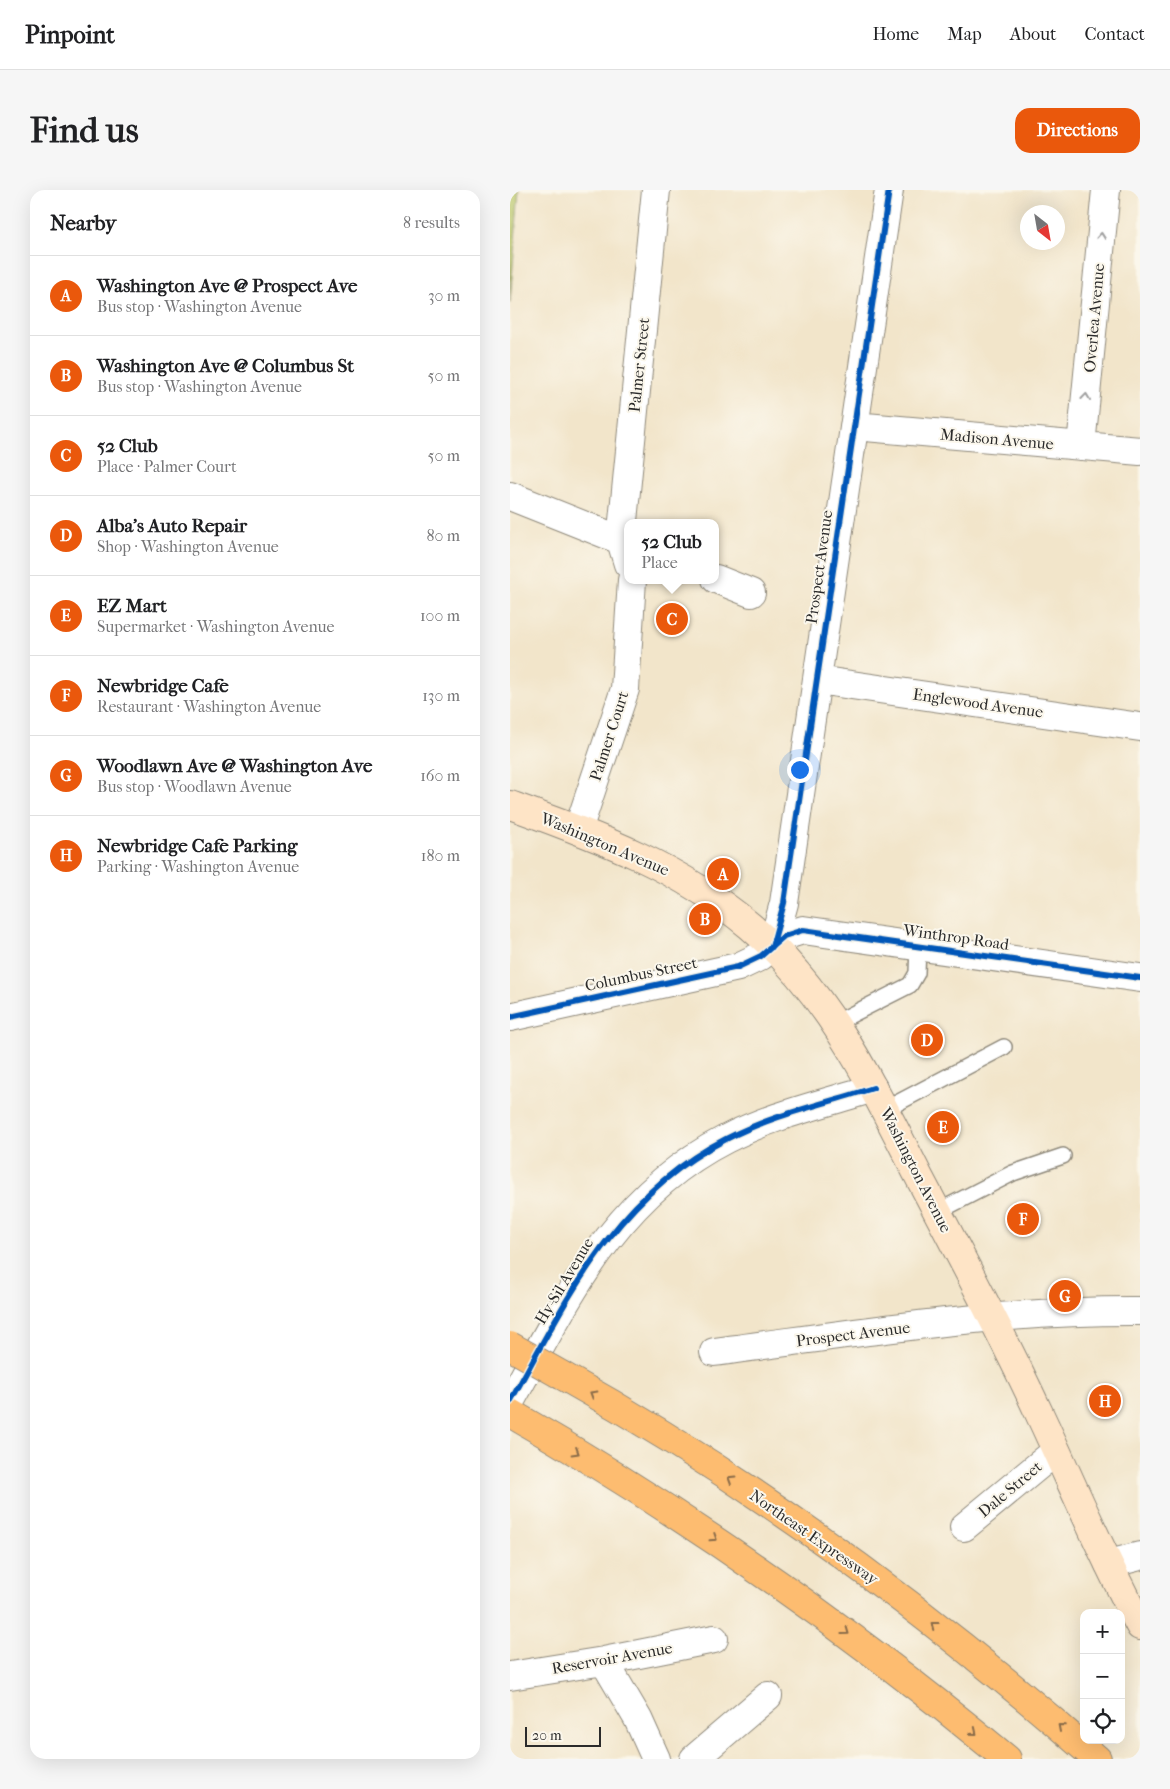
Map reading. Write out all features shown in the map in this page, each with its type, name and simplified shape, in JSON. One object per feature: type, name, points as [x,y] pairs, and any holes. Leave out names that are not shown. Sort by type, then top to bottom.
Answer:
[{"type":"highway","name":"Northeast Expressway","points":[[510,1346],[563,1376],[715,1469],[817,1537],[967,1650],[1097,1759]]},
{"type":"highway","points":[[510,1413],[670,1510],[794,1593],[883,1660],[1007,1759]]},
{"type":"main road","name":"Washington Avenue","points":[[510,806],[633,852],[683,878],[748,925],[799,976],[835,1023],[879,1099],[992,1318],[1108,1564],[1140,1626]]},
{"type":"street","name":"Palmer Street","points":[[629,519],[656,190]]},
{"type":"street","name":"Prospect Avenue","points":[[772,947],[784,903],[889,190]]},
{"type":"street","name":"Overlea Avenue","points":[[1081,446],[1106,190]]},
{"type":"street","name":"Madison Avenue","points":[[854,426],[1140,451]]},
{"type":"street","points":[[510,496],[624,548]]},
{"type":"street","points":[[719,580],[751,593]]},
{"type":"street","name":"Palmer Court","points":[[578,830],[625,690],[632,584]]},
{"type":"street","name":"Englewood Avenue","points":[[816,680],[1140,727]]},
{"type":"street","name":"Winthrop Road","points":[[772,947],[784,936],[796,931],[809,930],[1140,978]]},
{"type":"street","name":"Columbus Street","points":[[510,1017],[738,967],[761,956],[772,947]]},
{"type":"street","name":"Hy-Sil Avenue","points":[[510,1402],[594,1255],[630,1212],[662,1182],[698,1155],[737,1134],[787,1114],[879,1099]]},
{"type":"street","name":"Prospect Avenue","points":[[714,1352],[839,1335],[1043,1313],[1140,1311]]},
{"type":"street","name":"Dale Street","points":[[964,1527],[1056,1451]]},
{"type":"street","points":[[1108,1564],[1140,1556]]},
{"type":"street","name":"Reservoir Avenue","points":[[510,1676],[604,1661],[714,1639]]},
{"type":"street","points":[[604,1661],[638,1719],[656,1759]]},
{"type":"street","points":[[694,1759],[768,1696]]},
{"type":"lane","points":[[835,1023],[910,985],[917,973],[918,946]]},
{"type":"lane","points":[[879,1099],[1004,1047]]},
{"type":"lane","points":[[937,1212],[1013,1173],[1063,1156]]},
{"type":"green space","points":[[510,190],[519,190],[510,303]]},
{"type":"cycle path","points":[[772,947],[784,903],[889,190]]},
{"type":"cycle path","points":[[510,1017],[738,967],[761,956],[784,936],[803,930],[1140,978]]},
{"type":"cycle path","points":[[510,1402],[574,1288],[624,1220],[653,1190],[687,1162],[726,1139],[761,1123],[873,1088]]},
{"type":"place","name":"52 Club","points":[[672,619]]},
{"type":"place","name":"Washington Ave @ Prospect Ave","points":[[723,874]]},
{"type":"place","name":"Washington Ave @ Columbus St","points":[[705,919]]},
{"type":"place","name":"Alba's Auto Repair","points":[[927,1040]]},
{"type":"place","name":"EZ Mart","points":[[943,1127]]},
{"type":"place","name":"Newbridge Cafe","points":[[1023,1219]]},
{"type":"place","name":"Woodlawn Ave @ Washington Ave","points":[[1065,1296]]},
{"type":"place","name":"Newbridge Cafe Parking","points":[[1105,1401]]}]
